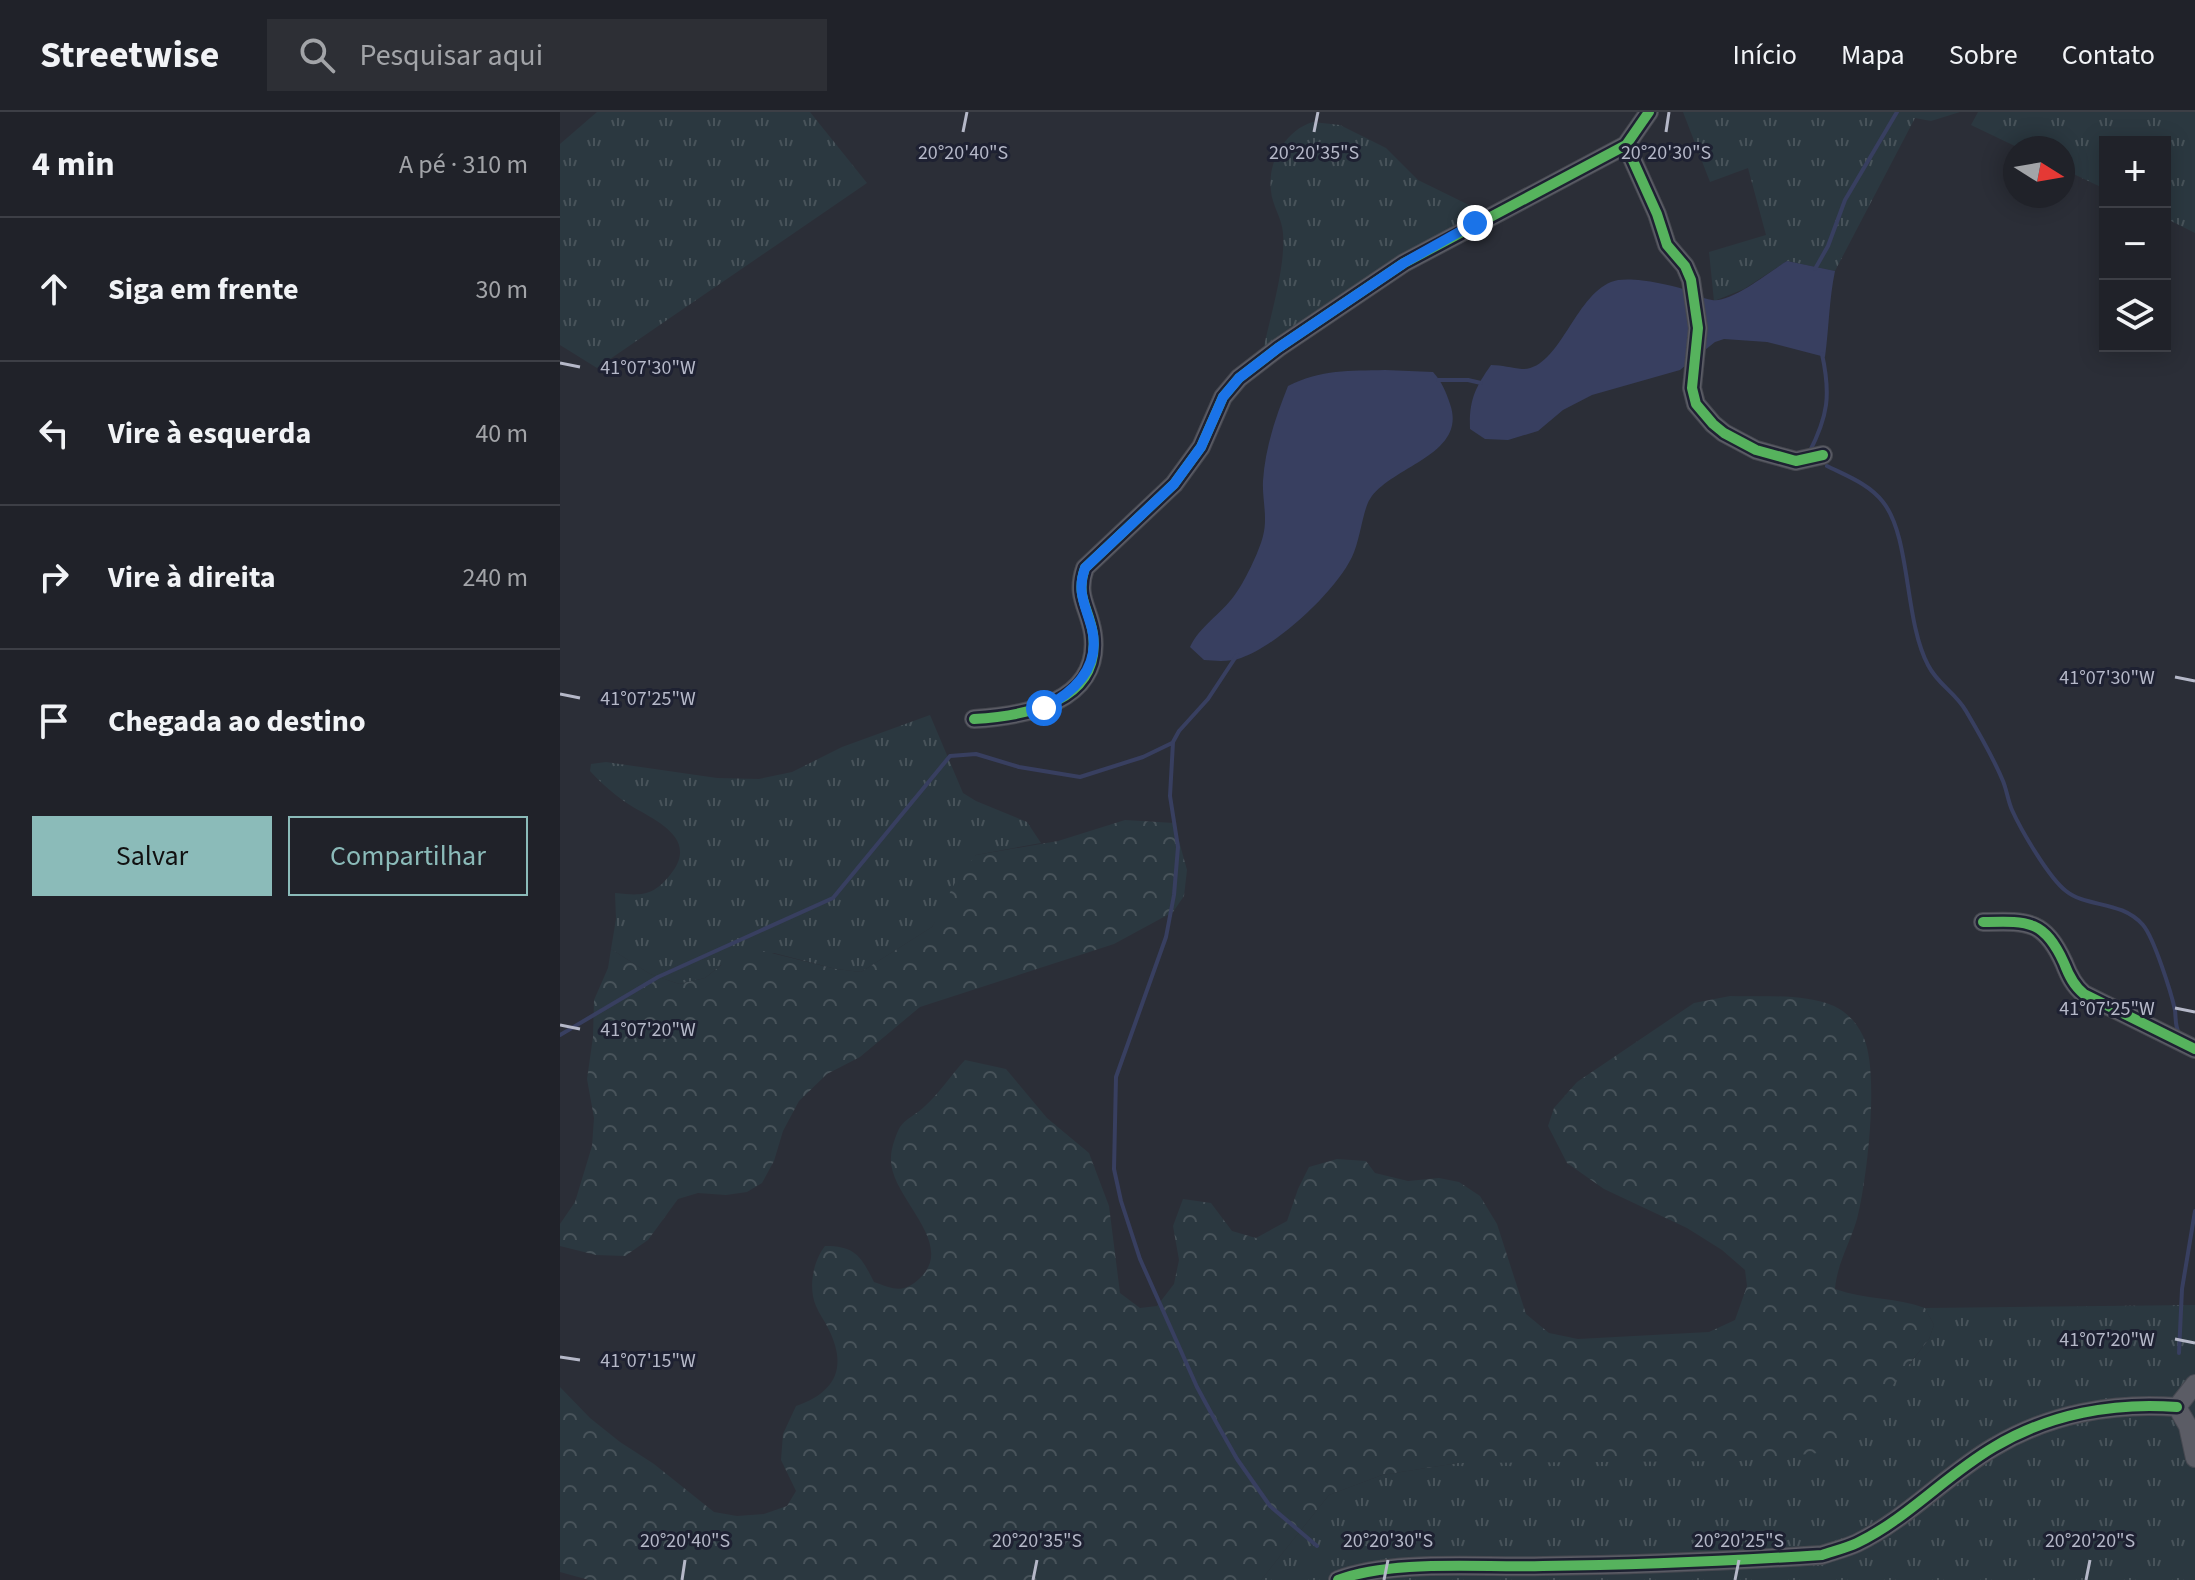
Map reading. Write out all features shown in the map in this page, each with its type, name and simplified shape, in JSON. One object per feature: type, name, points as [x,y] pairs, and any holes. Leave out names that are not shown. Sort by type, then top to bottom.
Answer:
[{"type":"street","points":[[974,719],[1016,716],[1044,708],[1060,700],[1079,683],[1087,671],[1093,649],[1093,632],[1080,588],[1085,568],[1174,484],[1201,447],[1223,397],[1239,378],[1404,263],[1626,145],[1649,112]]},
{"type":"street","points":[[1626,145],[1657,214],[1667,245],[1685,266],[1691,280],[1698,328],[1692,388],[1696,404],[1724,433],[1756,450],[1796,461],[1823,455]]},
{"type":"street","points":[[1983,922],[2019,921],[2041,928],[2055,945],[2076,987],[2084,994],[2195,1049]]},
{"type":"street","points":[[2177,1407],[2195,1384]]},
{"type":"street","points":[[1338,1580],[1366,1571],[1396,1568],[1543,1573],[1822,1555],[1857,1543],[1882,1528],[1992,1447],[2027,1429],[2087,1411],[2141,1404],[2177,1407]]},
{"type":"street","points":[[2177,1407],[2188,1426],[2195,1458]]},
{"type":"green space","points":[[597,112],[810,112],[867,183],[597,368],[560,345],[560,144]]},
{"type":"green space","points":[[1683,112],[1960,112],[1931,121],[1915,118],[1835,271],[1787,261],[1744,289],[1714,301],[1709,252],[1766,235],[1748,168],[1710,182]]},
{"type":"green space","points":[[1978,112],[2195,112],[2195,233],[2171,221],[2171,136],[2099,136],[2099,186],[2075,175],[2075,136],[2003,136],[2003,140],[1971,125]]},
{"type":"green space","points":[[1313,122],[1340,125],[1386,148],[1418,180],[1471,206],[1493,211],[1405,263],[1262,355],[1280,278],[1283,247],[1282,227],[1272,196],[1272,170],[1286,140]]},
{"type":"green space","points":[[930,715],[963,793],[1027,822],[1041,843],[976,855],[932,927],[861,972],[836,969],[774,953],[721,965],[705,978],[679,984],[650,974],[611,949],[616,919],[615,893],[652,891],[670,875],[678,863],[680,852],[678,842],[664,826],[610,790],[590,771],[591,764],[606,762],[717,778],[759,779],[792,772],[842,747]]},
{"type":"green space","points":[[1125,820],[1174,823],[1187,870],[1184,896],[1173,912],[1114,944],[920,1007],[860,1057],[827,1074],[799,1101],[762,1183],[747,1192],[726,1195],[698,1193],[678,1199],[648,1240],[625,1256],[596,1255],[560,1246],[560,1224],[575,1202],[592,1146],[594,1118],[587,1079],[594,1000],[608,968],[611,949],[650,974],[679,984],[705,978],[734,955],[755,949],[861,972],[932,927],[959,875],[976,855],[1058,841]]},
{"type":"green space","points":[[1730,996],[1782,996],[1822,1002],[1843,1011],[1858,1027],[1868,1052],[1871,1074],[1868,1154],[1857,1219],[1835,1289],[1925,1308],[1934,1325],[1929,1339],[1865,1420],[1818,1453],[1740,1461],[1458,1463],[1382,1475],[1329,1495],[1261,1580],[589,1580],[560,1572],[560,1387],[590,1418],[714,1512],[737,1516],[764,1514],[787,1506],[796,1491],[781,1460],[783,1434],[796,1406],[821,1393],[829,1385],[837,1366],[834,1342],[814,1299],[812,1283],[817,1259],[825,1246],[835,1246],[856,1254],[874,1282],[898,1289],[908,1287],[919,1279],[929,1265],[931,1250],[927,1235],[893,1172],[892,1150],[902,1124],[929,1102],[965,1060],[1006,1069],[1047,1118],[1089,1153],[1109,1206],[1120,1293],[1140,1308],[1157,1306],[1174,1284],[1179,1260],[1173,1226],[1183,1199],[1211,1203],[1232,1231],[1256,1238],[1287,1221],[1309,1167],[1337,1159],[1366,1161],[1375,1173],[1408,1181],[1439,1178],[1459,1182],[1480,1196],[1497,1224],[1526,1314],[1549,1333],[1578,1339],[1709,1332],[1735,1320],[1747,1286],[1745,1270],[1722,1250],[1687,1228],[1604,1189],[1567,1163],[1548,1126],[1554,1108],[1577,1082],[1694,1003]]},
{"type":"green space","points":[[2195,1305],[2195,1580],[1261,1580],[1329,1495],[1382,1475],[1458,1463],[1908,1366],[1929,1339],[1934,1325],[1925,1308]]},
{"type":"water","points":[[1787,261],[1835,271],[1825,357],[1767,342],[1724,339],[1715,342],[1680,370],[1592,395],[1563,410],[1538,431],[1508,440],[1485,439],[1470,429],[1474,395],[1491,365],[1522,369],[1535,366],[1557,346],[1587,302],[1611,282],[1626,279],[1647,281],[1720,300],[1740,292]]},
{"type":"water","points":[[1385,370],[1433,372],[1450,404],[1453,421],[1448,436],[1438,448],[1394,477],[1370,499],[1352,557],[1333,586],[1304,616],[1272,642],[1241,658],[1204,660],[1190,647],[1238,590],[1261,543],[1265,522],[1263,481],[1266,456],[1288,386],[1324,374]]},
{"type":"waterway","points":[[1815,269],[1828,246],[1845,200],[1897,112]]},
{"type":"waterway","points":[[1809,453],[1826,405],[1822,354]]},
{"type":"waterway","points":[[1438,380],[1481,383]]},
{"type":"waterway","points":[[1827,466],[1864,485],[1883,502],[1898,536],[1920,647],[1928,665],[1971,719],[1999,772],[2016,819],[2059,885],[2074,896],[2125,912],[2143,925],[2166,979],[2179,1033]]},
{"type":"waterway","points":[[1237,655],[1208,699],[1173,742],[1170,796],[1178,847],[1174,895],[1166,937],[1116,1077],[1114,1169],[1140,1259],[1197,1387],[1237,1459],[1270,1506],[1317,1546]]},
{"type":"waterway","points":[[560,1035],[658,977],[833,898],[950,756],[976,754],[1019,767],[1080,777],[1143,757],[1172,743]]},
{"type":"waterway","points":[[2179,1353],[2182,1289],[2195,1211]]},
{"type":"cycle path","points":[[974,719],[1036,709],[1056,701],[1085,676],[1093,657],[1093,634],[1081,587],[1085,568],[1174,484],[1201,447],[1223,397],[1239,378],[1404,263],[1626,145],[1649,112]]},
{"type":"cycle path","points":[[1626,145],[1657,214],[1667,245],[1685,266],[1691,280],[1698,328],[1692,388],[1696,404],[1724,433],[1756,450],[1796,461],[1823,455]]},
{"type":"cycle path","points":[[1983,922],[2023,923],[2041,930],[2057,949],[2072,980],[2084,994],[2195,1049]]},
{"type":"cycle path","points":[[1338,1580],[1360,1573],[1411,1567],[1613,1565],[1822,1555],[1853,1545],[1875,1533],[1976,1458],[2037,1426],[2106,1409],[2177,1407]]},
{"type":"route","points":[[1044,708],[1069,693],[1079,683],[1091,661],[1093,632],[1080,594],[1085,568],[1174,484],[1201,447],[1230,387],[1278,348],[1404,263],[1475,223]]}]
